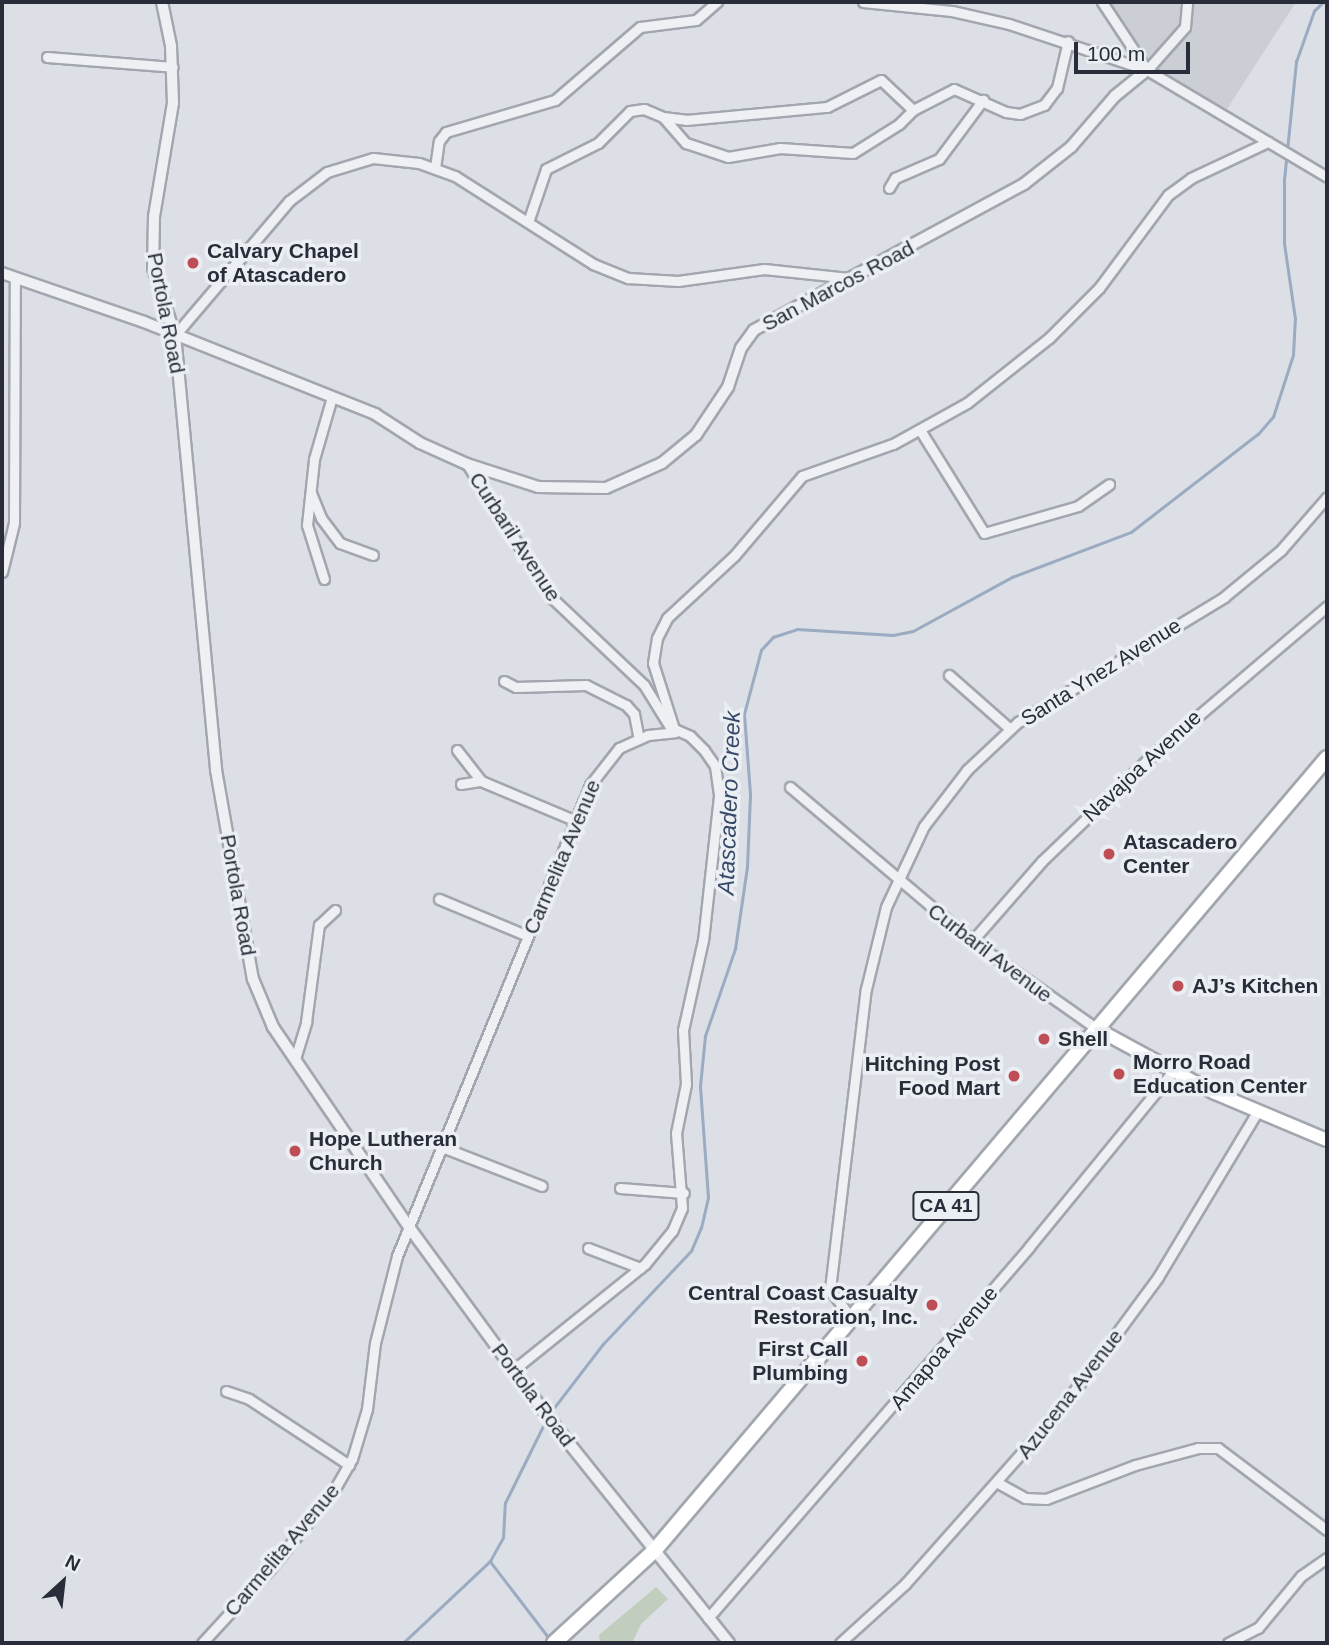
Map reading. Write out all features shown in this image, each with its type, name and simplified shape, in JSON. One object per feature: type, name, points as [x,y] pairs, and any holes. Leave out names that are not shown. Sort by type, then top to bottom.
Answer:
[{"type":"main road","name":"CA 41","points":[[554,1643],[654,1551],[1327,758]]},
{"type":"main road","name":"Curbaril Avenue","points":[[1097,1029],[1172,1072],[1257,1112],[1327,1140]]},
{"type":"street","name":"Portola Road","points":[[162,2],[173,67],[171,132],[152,252],[157,287],[175,335],[220,792],[253,979],[273,1027],[409,1227],[513,1370],[729,1643]]},
{"type":"street","points":[[435,168],[439,141],[446,132],[555,100],[640,27],[696,20],[717,2]]},
{"type":"street","points":[[863,2],[952,11],[1068,41],[1147,70],[1327,177]]},
{"type":"street","points":[[1102,2],[1147,70]]},
{"type":"street","points":[[1147,70],[1185,27],[1187,2]]},
{"type":"street","points":[[663,117],[679,139],[697,149],[743,157],[780,148],[853,153],[900,124],[913,110],[954,89],[1020,114],[1044,106],[1057,88],[1068,41]]},
{"type":"street","points":[[47,57],[173,67]]},
{"type":"street","name":"San Marcos Road","points":[[2,273],[175,335],[375,414],[420,443],[467,464],[556,489],[624,484],[674,455],[696,435],[728,387],[741,348],[754,330],[1024,184],[1071,147],[1115,96],[1147,70]]},
{"type":"street","points":[[528,222],[541,176],[552,164],[598,143],[630,111],[644,109],[663,117],[686,120],[827,107],[881,80],[913,110]]},
{"type":"street","points":[[889,188],[895,178],[939,159],[983,100]]},
{"type":"street","points":[[513,1370],[640,1268],[672,1231],[684,1193],[676,1132],[686,1084],[683,1030],[703,940],[719,796],[715,766],[690,736],[675,732],[653,663],[657,638],[667,618],[734,556],[802,476],[877,451],[967,403],[1049,338],[1099,288],[1131,249],[1150,215],[1176,188],[1268,142]]},
{"type":"street","points":[[175,335],[265,224],[318,177],[344,164],[373,159],[435,168],[528,222],[593,264],[640,280],[678,281],[755,269],[850,278]]},
{"type":"street","points":[[2,572],[14,523],[15,278]]},
{"type":"street","points":[[324,579],[307,525],[310,492],[332,397]]},
{"type":"street","points":[[920,430],[984,533],[1078,506],[1110,484]]},
{"type":"street","name":"Curbaril Avenue","points":[[467,464],[552,598],[644,685],[675,732]]},
{"type":"street","points":[[310,492],[321,518],[340,543],[373,555]]},
{"type":"street","name":"Santa Ynez Avenue","points":[[851,1318],[830,1289],[866,989],[876,940],[897,879],[944,797],[1010,729],[1046,702],[1224,597],[1281,550],[1327,497]]},
{"type":"street","name":"Navajoa Avenue","points":[[972,941],[1042,861],[1151,756],[1327,606]]},
{"type":"street","points":[[949,675],[1010,729]]},
{"type":"street","points":[[504,681],[516,687],[586,685],[626,705],[634,715],[639,738]]},
{"type":"street","name":"Carmelita Avenue","points":[[202,1643],[271,1568],[349,1465],[367,1409],[384,1299],[409,1227],[576,821],[606,760],[639,738],[675,732]]},
{"type":"street","points":[[457,750],[481,781],[576,821]]},
{"type":"street","points":[[461,784],[481,781]]},
{"type":"street","name":"Curbaril Avenue","points":[[790,787],[972,941],[1097,1029]]},
{"type":"street","points":[[439,899],[528,936]]},
{"type":"street","points":[[295,1059],[306,1022],[319,925],[335,910]]},
{"type":"street","name":"Amapoa Avenue","points":[[708,1618],[1020,1258],[1172,1072]]},
{"type":"street","name":"Azucena Avenue","points":[[840,1643],[905,1584],[998,1483],[1130,1316],[1257,1112]]},
{"type":"street","points":[[442,1147],[541,1186]]},
{"type":"street","points":[[620,1188],[684,1193]]},
{"type":"street","points":[[588,1248],[640,1268]]},
{"type":"street","points":[[226,1391],[249,1399],[349,1465]]},
{"type":"street","points":[[998,1483],[1025,1498],[1046,1499],[1135,1465],[1198,1448],[1218,1448],[1327,1530]]},
{"type":"street","points":[[1228,1643],[1258,1628],[1301,1576],[1327,1558]]},
{"type":"shaded area","points":[[1107,2],[1296,2],[1227,109],[1164,74],[1132,40]]},
{"type":"green space","points":[[656,1587],[668,1599],[641,1624],[632,1643],[600,1643],[599,1635]]},
{"type":"waterway","name":"Atascadero Creek","points":[[550,1413],[603,1344],[691,1251],[701,1228],[708,1198],[700,1086],[705,1036],[735,949],[747,867],[750,794],[744,714],[761,650],[773,637],[797,629],[893,635],[913,631],[1012,577],[1131,532],[1258,434],[1273,417],[1293,355],[1295,319],[1284,244],[1284,180],[1296,62],[1314,11],[1323,2]]},
{"type":"waterway","name":"Atascadero Creek","points":[[403,1643],[490,1561],[503,1538],[505,1503],[547,1418]]},
{"type":"waterway","points":[[490,1561],[549,1638]]},
{"type":"place","name":"Calvary Chapel of Atascadero","points":[[193,263]]},
{"type":"place","name":"Atascadero Center","points":[[1109,854]]},
{"type":"place","name":"AJ’s Kitchen","points":[[1178,986]]},
{"type":"place","name":"Shell","points":[[1044,1039]]},
{"type":"place","name":"Morro Road Education Center","points":[[1119,1074]]},
{"type":"place","name":"Hitching Post Food Mart","points":[[1014,1076]]},
{"type":"place","name":"Hope Lutheran Church","points":[[295,1151]]},
{"type":"place","name":"Central Coast Casualty Restoration, Inc.","points":[[932,1305]]},
{"type":"place","name":"First Call Plumbing","points":[[862,1361]]}]
